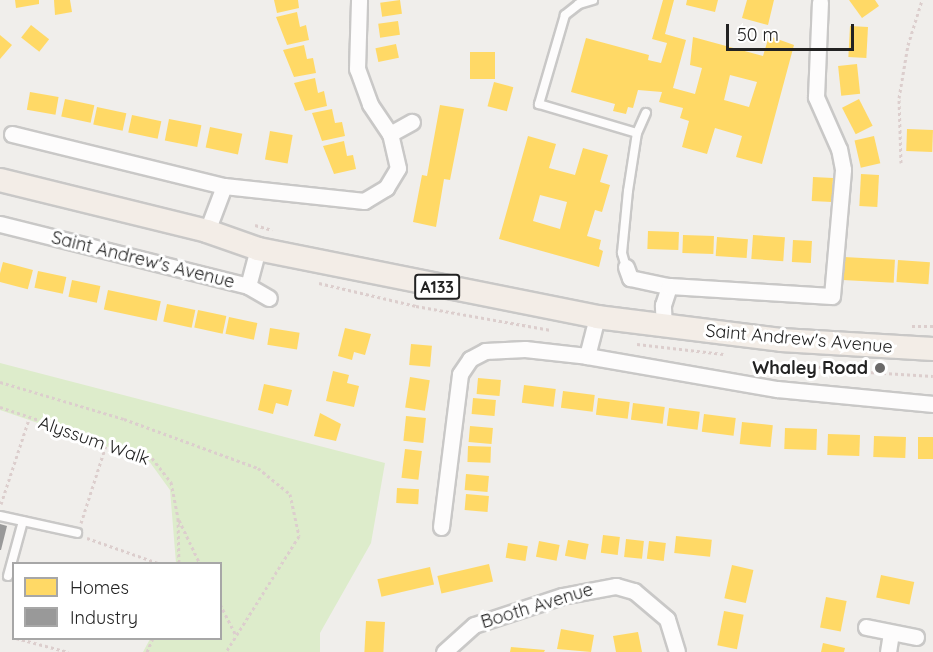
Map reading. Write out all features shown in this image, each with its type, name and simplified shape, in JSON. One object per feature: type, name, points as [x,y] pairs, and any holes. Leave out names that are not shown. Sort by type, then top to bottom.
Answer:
[{"type":"main road","name":"Saint Andrew's Avenue","points":[[0,180],[207,231],[258,249],[597,316],[664,327],[781,340],[933,349]]},
{"type":"street","points":[[12,134],[224,186],[301,192],[364,201],[386,188],[398,168],[390,134],[370,104],[357,69],[359,0]]},
{"type":"street","points":[[626,267],[630,278],[669,286],[832,296],[843,169],[840,149],[816,97],[825,10]]},
{"type":"street","points":[[390,134],[412,122]]},
{"type":"street","points":[[207,231],[224,186]]},
{"type":"street","name":"Saint Andrew's Avenue","points":[[0,224],[248,286],[258,249]]},
{"type":"street","points":[[248,286],[269,298]]},
{"type":"street","points":[[664,327],[663,305],[669,286]]},
{"type":"street","points":[[587,356],[597,316]]},
{"type":"street","points":[[441,527],[460,374],[470,359],[485,351],[525,349],[587,356],[777,388],[933,404]]},
{"type":"street","name":"Booth Avenue","points":[[444,652],[474,625],[562,596],[616,586],[634,591],[667,619],[677,652]]},
{"type":"street","points":[[866,627],[916,637]]},
{"type":"street","points":[[888,652],[891,633]]},
{"type":"lane","points":[[593,0],[579,4],[565,15],[539,104],[637,134]]},
{"type":"lane","points":[[626,267],[622,253],[637,134],[646,113]]},
{"type":"lane","points":[[0,516],[77,533]]},
{"type":"lane","points":[[8,576],[23,521]]},
{"type":"path","points":[[901,163],[898,98],[908,45],[922,0]]},
{"type":"path","points":[[248,224],[277,231]]},
{"type":"path","points":[[900,326],[933,326]]},
{"type":"path","points":[[0,382],[124,419],[258,468],[278,480],[290,494],[299,536],[235,634],[226,652]]},
{"type":"path","name":"Alyssum Walk","points":[[0,407],[106,445],[152,458],[171,482],[178,518],[179,562]]},
{"type":"path","points":[[0,505],[30,419]]},
{"type":"path","points":[[106,445],[77,533],[100,545],[155,562]]},
{"type":"path","points":[[178,518],[199,562]]},
{"type":"path","points":[[222,608],[235,634]]},
{"type":"path","points":[[19,640],[56,651],[68,652]]},
{"type":"green space","points":[[0,363],[385,463],[371,543],[320,633],[320,652],[143,652],[149,640],[222,640],[222,562],[176,562],[170,490],[149,461],[0,410]]},
{"type":"building: Homes","points":[[15,0],[39,0],[39,4],[16,8]]},
{"type":"building: Homes","points":[[54,0],[70,0],[72,12],[55,15]]},
{"type":"building: Homes","points":[[274,0],[298,0],[299,8],[277,13]]},
{"type":"building: Homes","points":[[400,0],[402,14],[382,17],[380,3]]},
{"type":"building: Homes","points":[[663,0],[674,0],[665,34],[686,40],[673,88],[695,94],[702,68],[690,65],[693,37],[763,56],[769,36],[794,45],[762,164],[736,157],[742,136],[715,128],[707,154],[682,147],[689,121],[680,118],[683,108],[659,102],[662,92],[638,90],[633,108],[628,107],[626,114],[613,111],[615,104],[571,92],[586,38],[649,55],[648,60],[661,63],[667,43],[652,39]],"holes":[[[730,75],[757,82],[749,107],[724,100]]]},
{"type":"building: Homes","points":[[687,0],[718,0],[715,12],[686,5]]},
{"type":"building: Homes","points":[[747,0],[774,0],[768,25],[742,18]]},
{"type":"building: Homes","points":[[849,0],[875,0],[879,6],[862,18]]},
{"type":"building: Homes","points":[[297,12],[300,27],[306,25],[309,40],[287,45],[276,17]]},
{"type":"building: Homes","points":[[398,21],[400,35],[380,38],[378,24]]},
{"type":"building: Homes","points":[[31,25],[49,39],[39,52],[21,38]]},
{"type":"building: Homes","points":[[850,26],[868,27],[866,58],[848,57]]},
{"type":"building: Homes","points":[[0,35],[12,45],[0,59]]},
{"type":"building: Homes","points":[[396,44],[399,58],[378,62],[375,48]]},
{"type":"building: Homes","points":[[304,45],[307,59],[313,58],[316,73],[294,77],[283,50]]},
{"type":"building: Homes","points":[[470,52],[495,52],[495,79],[470,79]]},
{"type":"building: Homes","points":[[857,64],[860,94],[841,96],[838,66]]},
{"type":"building: Homes","points":[[315,78],[318,93],[324,91],[327,106],[305,111],[294,83]]},
{"type":"building: Homes","points":[[494,82],[513,87],[507,111],[488,106]]},
{"type":"building: Homes","points":[[30,92],[59,97],[55,115],[27,110]]},
{"type":"building: Homes","points":[[65,99],[94,105],[91,123],[61,117]]},
{"type":"building: Homes","points":[[859,99],[873,126],[856,134],[842,108]]},
{"type":"building: Homes","points":[[440,105],[464,109],[450,180],[444,179],[436,227],[413,222],[422,175],[427,176]]},
{"type":"building: Homes","points":[[97,107],[126,113],[123,131],[93,125]]},
{"type":"building: Homes","points":[[332,109],[335,123],[342,122],[345,136],[322,141],[312,113]]},
{"type":"building: Homes","points":[[132,115],[161,121],[158,139],[128,133]]},
{"type":"building: Homes","points":[[169,119],[201,125],[197,147],[165,141]]},
{"type":"building: Homes","points":[[210,127],[242,134],[238,154],[206,148]]},
{"type":"building: Homes","points":[[907,129],[933,130],[932,152],[906,151]]},
{"type":"building: Homes","points":[[270,131],[293,135],[288,164],[265,160]]},
{"type":"building: Homes","points":[[528,136],[556,144],[549,168],[575,175],[583,148],[608,155],[600,182],[610,185],[602,212],[595,210],[587,236],[601,240],[599,249],[603,251],[599,267],[499,239]],"holes":[[[540,195],[567,202],[560,229],[533,221]]]},
{"type":"building: Homes","points":[[874,136],[880,163],[861,168],[855,140]]},
{"type":"building: Homes","points":[[344,141],[347,156],[353,155],[356,169],[334,174],[323,146]]},
{"type":"building: Homes","points":[[861,174],[879,175],[877,207],[859,206]]},
{"type":"building: Homes","points":[[813,177],[833,178],[832,202],[812,201]]},
{"type":"building: Homes","points":[[648,231],[679,232],[678,250],[647,249]]},
{"type":"building: Homes","points":[[683,235],[714,236],[713,254],[682,253]]},
{"type":"building: Homes","points":[[753,235],[785,237],[783,261],[751,259]]},
{"type":"building: Homes","points":[[717,237],[748,239],[747,258],[716,256]]},
{"type":"building: Homes","points":[[793,240],[812,241],[811,263],[792,262]]},
{"type":"building: Homes","points":[[844,257],[895,260],[894,283],[843,280]]},
{"type":"building: Homes","points":[[898,260],[930,262],[928,284],[896,282]]},
{"type":"building: Homes","points":[[3,262],[33,270],[28,289],[0,282]]},
{"type":"building: Homes","points":[[38,271],[66,277],[63,294],[34,288]]},
{"type":"building: Homes","points":[[72,280],[100,286],[97,303],[68,297]]},
{"type":"building: Homes","points":[[108,290],[161,301],[157,321],[104,310]]},
{"type":"building: Homes","points":[[167,304],[195,310],[192,328],[163,322]]},
{"type":"building: Homes","points":[[198,310],[226,316],[223,334],[194,328]]},
{"type":"building: Homes","points":[[229,317],[257,323],[254,340],[225,334]]},
{"type":"building: Homes","points":[[270,328],[300,333],[297,349],[267,345]]},
{"type":"building: Homes","points":[[345,328],[371,334],[365,355],[354,352],[352,360],[338,356]]},
{"type":"building: Homes","points":[[411,344],[432,346],[430,367],[409,365]]},
{"type":"building: Homes","points":[[333,371],[349,375],[347,383],[359,386],[354,407],[326,401]]},
{"type":"building: Homes","points":[[410,377],[430,380],[425,411],[405,408]]},
{"type":"building: Homes","points":[[478,378],[501,380],[500,396],[477,394]]},
{"type":"building: Homes","points":[[264,384],[292,390],[288,406],[276,403],[273,414],[258,410]]},
{"type":"building: Homes","points":[[524,385],[556,389],[554,407],[522,403]]},
{"type":"building: Homes","points":[[563,391],[595,395],[593,412],[561,408]]},
{"type":"building: Homes","points":[[473,398],[496,400],[495,416],[472,414]]},
{"type":"building: Homes","points":[[598,398],[630,402],[628,419],[596,415]]},
{"type":"building: Homes","points":[[633,403],[665,407],[663,424],[631,420]]},
{"type":"building: Homes","points":[[669,408],[700,412],[698,430],[667,426]]},
{"type":"building: Homes","points":[[320,413],[341,424],[336,441],[314,436]]},
{"type":"building: Homes","points":[[704,414],[736,418],[734,436],[702,432]]},
{"type":"building: Homes","points":[[406,416],[426,418],[423,443],[403,441]]},
{"type":"building: Homes","points":[[742,422],[773,425],[771,447],[740,444]]},
{"type":"building: Homes","points":[[470,426],[493,428],[492,444],[469,442]]},
{"type":"building: Homes","points":[[785,428],[817,429],[816,450],[784,449]]},
{"type":"building: Homes","points":[[828,434],[860,435],[859,456],[827,455]]},
{"type":"building: Homes","points":[[874,436],[906,437],[905,458],[873,457]]},
{"type":"building: Homes","points":[[918,437],[933,437],[933,459],[918,459]]},
{"type":"building: Homes","points":[[468,446],[491,447],[490,463],[467,462]]},
{"type":"building: Homes","points":[[405,449],[422,451],[418,480],[401,478]]},
{"type":"building: Homes","points":[[466,474],[489,476],[488,492],[465,490]]},
{"type":"building: Homes","points":[[397,488],[419,489],[418,504],[396,503]]},
{"type":"building: Homes","points":[[466,494],[489,496],[488,512],[465,510]]},
{"type":"building: Homes","points":[[603,535],[620,537],[618,555],[601,553]]},
{"type":"building: Homes","points":[[676,536],[712,540],[710,557],[674,553]]},
{"type":"building: Homes","points":[[626,539],[644,541],[642,559],[624,557]]},
{"type":"building: Homes","points":[[568,540],[589,544],[586,560],[565,556]]},
{"type":"building: Homes","points":[[539,541],[560,545],[557,561],[536,557]]},
{"type":"building: Homes","points":[[649,541],[666,543],[664,561],[647,559]]},
{"type":"building: Homes","points":[[508,543],[528,546],[525,561],[506,558]]},
{"type":"building: Homes","points":[[489,564],[493,582],[441,593],[437,576]]},
{"type":"building: Homes","points":[[732,565],[753,570],[746,603],[724,598]]},
{"type":"building: Homes","points":[[430,567],[434,585],[381,597],[377,579]]},
{"type":"building: Homes","points":[[881,575],[914,582],[909,605],[876,597]]},
{"type":"building: Homes","points":[[826,597],[847,601],[841,631],[820,627]]},
{"type":"building: Homes","points":[[724,611],[744,615],[737,649],[717,645]]},
{"type":"building: Homes","points":[[366,621],[385,622],[383,652],[364,652]]},
{"type":"building: Homes","points":[[561,629],[594,635],[591,652],[557,649]]},
{"type":"building: Homes","points":[[638,632],[642,652],[616,652],[613,636]]},
{"type":"building: Homes","points":[[823,643],[845,648],[844,652],[821,652]]},
{"type":"building: Homes","points":[[511,647],[545,650],[544,652],[510,652]]},
{"type":"building: Industry","points":[[0,524],[7,526],[1,550],[0,550]]},
{"type":"place","name":"Whaley Road","points":[[880,368]]}]
